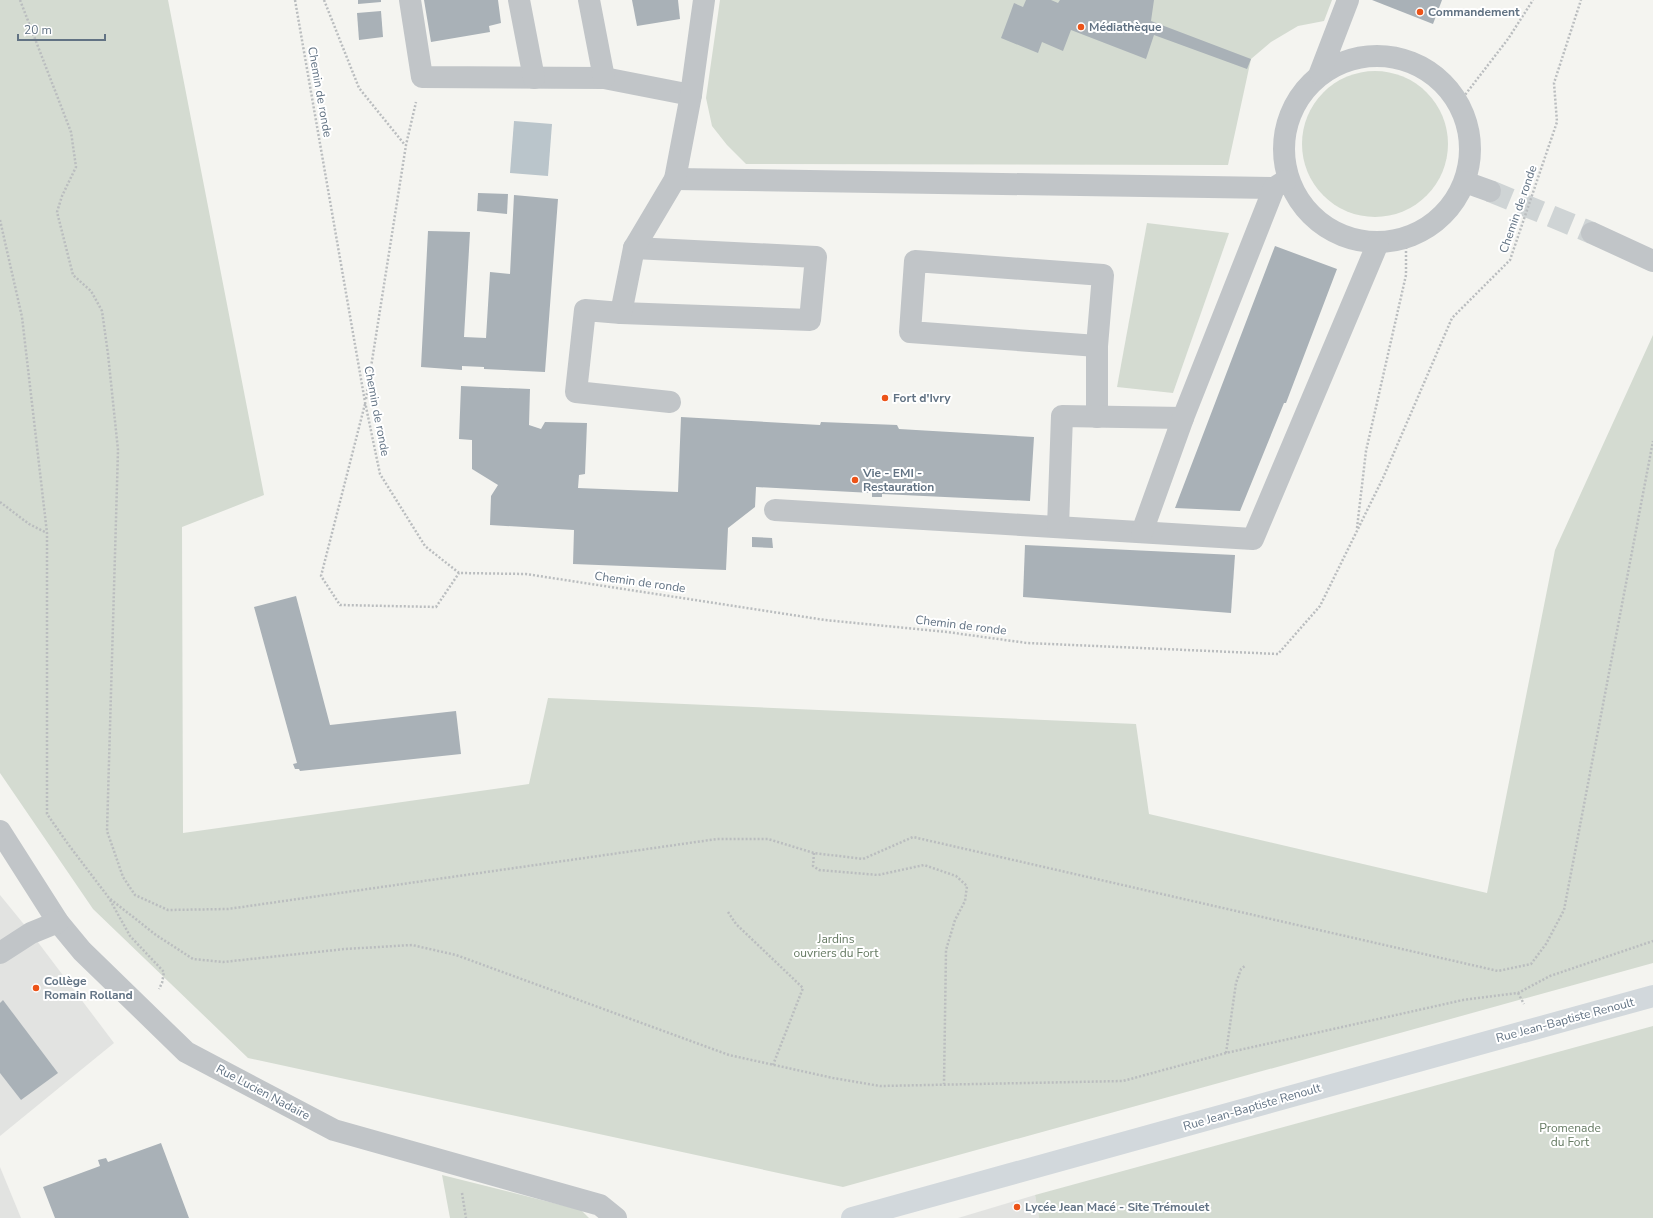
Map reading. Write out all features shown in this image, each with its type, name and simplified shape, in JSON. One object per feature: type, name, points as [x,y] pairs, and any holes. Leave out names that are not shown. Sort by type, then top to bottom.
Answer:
[{"type":"main road","name":"Rue Jean-Baptiste Renoult","points":[[852,1218],[1653,996]]},
{"type":"street","points":[[410,0],[422,77],[604,78],[690,95]]},
{"type":"street","points":[[519,0],[534,78]]},
{"type":"street","points":[[589,0],[604,78]]},
{"type":"street","points":[[620,313],[634,248],[675,178],[690,95],[704,0]]},
{"type":"street","points":[[1320,73],[1348,0]]},
{"type":"street","points":[[675,178],[1281,184],[1323,226],[1349,239],[1378,243],[1406,238],[1431,225],[1451,206],[1465,182],[1471,153],[1467,122],[1454,95],[1434,73],[1407,59],[1377,55],[1348,59],[1320,73],[1300,94],[1287,121],[1283,150],[1281,184],[1184,418],[1142,532]]},
{"type":"street","points":[[1465,182],[1490,191]]},
{"type":"street","points":[[1592,233],[1653,261]]},
{"type":"street","points":[[775,510],[1253,539],[1378,243]]},
{"type":"street","points":[[634,248],[816,257],[810,320],[620,313],[585,310],[576,392],[670,402]]},
{"type":"street","points":[[1097,346],[910,332],[915,260],[1103,275],[1097,346],[1097,417]]},
{"type":"street","points":[[1058,527],[1062,416],[1184,418]]},
{"type":"street","name":"Rue Lucien Nadaire","points":[[0,831],[58,922],[82,951],[186,1052],[334,1130],[600,1205],[616,1218]]},
{"type":"street","points":[[0,953],[31,933],[58,922]]},
{"type":"path","points":[[20,0],[71,132],[76,167],[62,196],[57,212],[73,275],[91,290],[102,311],[108,354],[118,450],[107,831],[123,878],[135,895],[168,910],[228,909],[717,839],[768,839],[814,853],[863,859],[913,837],[1498,971],[1530,964],[1546,944],[1564,910],[1653,441]]},
{"type":"path","name":"Chemin de ronde","points":[[295,0],[380,474],[425,546],[458,573],[526,574],[825,620],[947,632],[1027,643],[1278,654],[1320,606],[1383,478],[1452,318],[1510,260],[1557,122],[1554,83],[1581,0]]},
{"type":"path","points":[[324,0],[359,88],[406,145]]},
{"type":"path","points":[[1458,104],[1508,39],[1533,0]]},
{"type":"path","points":[[422,77],[406,145],[366,402],[321,576],[340,604],[436,607],[458,573]]},
{"type":"path","points":[[0,220],[22,317],[47,533],[47,814],[109,898],[130,936],[164,972],[162,983],[146,1013]]},
{"type":"path","name":"Chemin de ronde","points":[[1357,530],[1366,451],[1406,275],[1406,238]]},
{"type":"path","points":[[0,502],[29,524],[47,533]]},
{"type":"path","points":[[814,853],[812,866],[819,870],[878,875],[924,865],[956,876],[967,886],[965,901],[955,920],[946,950],[944,1084]]},
{"type":"path","points":[[109,898],[156,935],[193,959],[223,962],[344,949],[412,945],[456,955],[729,1055],[833,1078],[880,1086],[1123,1081],[1226,1053],[1463,1000],[1518,993],[1550,976],[1653,940]]},
{"type":"path","points":[[728,912],[741,929],[803,988],[773,1065]]},
{"type":"path","points":[[1226,1053],[1236,983],[1241,969],[1246,965]]},
{"type":"shaded area","points":[[514,121],[552,124],[548,176],[510,173]]},
{"type":"shaded area","name":"Collège Romain Rolland","points":[[0,895],[31,933],[114,1043],[0,1136]]},
{"type":"shaded area","points":[[0,1167],[21,1218],[0,1218]]},
{"type":"shaded area","name":"Lycée Jean Macé - Site Trémoulet","points":[[1035,1195],[1039,1218],[958,1218]]},
{"type":"green space","name":"Jardins ouvriers du Fort","points":[[0,0],[168,0],[264,495],[182,527],[183,833],[529,784],[548,698],[1136,724],[1149,814],[1487,893],[1555,550],[1653,335],[1653,963],[843,1187],[248,1058],[93,909],[0,773]]},
{"type":"green space","points":[[720,0],[1332,0],[1324,21],[1298,26],[1271,42],[1251,59],[1228,165],[746,164],[727,145],[712,126],[706,98]]},
{"type":"green space","points":[[1375,71],[1396,74],[1403,77],[1421,88],[1431,98],[1445,123],[1448,144],[1445,165],[1442,172],[1431,190],[1421,200],[1396,214],[1375,217],[1354,214],[1347,211],[1329,200],[1319,190],[1305,165],[1302,144],[1305,123],[1308,116],[1319,98],[1329,88],[1354,74]]},
{"type":"green space","points":[[1147,223],[1229,233],[1173,393],[1117,387]]},
{"type":"green space","name":"Promenade du Fort","points":[[1653,1026],[1653,1218],[1039,1218],[1035,1195]]},
{"type":"green space","points":[[442,1175],[581,1210],[589,1218],[450,1218]]},
{"type":"building","points":[[358,0],[381,0],[381,2],[358,4]]},
{"type":"building","points":[[424,0],[498,0],[501,23],[489,26],[490,32],[431,42]]},
{"type":"building","points":[[632,0],[678,0],[680,19],[637,26]]},
{"type":"building","name":"Médiathèque","points":[[1026,0],[1051,0],[1058,3],[1060,0],[1154,0],[1151,21],[1251,59],[1247,69],[1154,35],[1146,59],[1071,30],[1063,51],[1042,42],[1038,53],[1001,38],[1014,3],[1023,7]]},
{"type":"building","name":"Commandement","points":[[1372,0],[1442,0],[1433,24]]},
{"type":"building","points":[[381,11],[383,37],[359,40],[357,13]]},
{"type":"building","points":[[478,193],[508,194],[507,214],[477,211]]},
{"type":"building","points":[[514,195],[558,199],[545,372],[484,369],[484,367],[462,366],[462,370],[421,367],[428,231],[470,232],[464,337],[486,338],[490,272],[510,274]]},
{"type":"building","points":[[1275,246],[1337,269],[1286,403],[1284,403],[1240,511],[1175,508]]},
{"type":"building","name":"Vie - EMI - Restauration","points":[[461,386],[530,389],[529,425],[541,429],[545,422],[587,423],[585,474],[579,475],[578,488],[678,492],[681,417],[820,425],[821,422],[897,425],[899,429],[1034,437],[1030,501],[882,494],[882,497],[872,497],[872,493],[756,487],[755,507],[728,528],[726,570],[573,564],[574,530],[490,525],[491,496],[498,485],[472,469],[472,440],[459,439]]},
{"type":"building","points":[[752,537],[772,538],[773,548],[752,547]]},
{"type":"building","points":[[1025,545],[1235,555],[1231,613],[1023,597]]},
{"type":"building","points":[[296,596],[330,725],[456,711],[461,754],[300,771],[299,769],[295,769],[293,764],[297,763],[254,607]]},
{"type":"building","points":[[3,1000],[58,1073],[21,1100],[0,1073],[0,1003]]},
{"type":"building","points":[[161,1143],[189,1218],[55,1218],[43,1187],[100,1166],[98,1160],[106,1158],[108,1162]]},
{"type":"tunnel","points":[[1490,191],[1592,233]]},
{"type":"place","name":"Commandement","points":[[1420,12]]},
{"type":"place","name":"Médiathèque","points":[[1081,27]]},
{"type":"place","name":"Fort d'Ivry","points":[[885,398]]},
{"type":"place","name":"Vie - EMI - Restauration","points":[[855,480]]},
{"type":"place","name":"Collège Romain Rolland","points":[[36,988]]},
{"type":"place","name":"Lycée Jean Macé - Site Trémoulet","points":[[1017,1207]]}]
